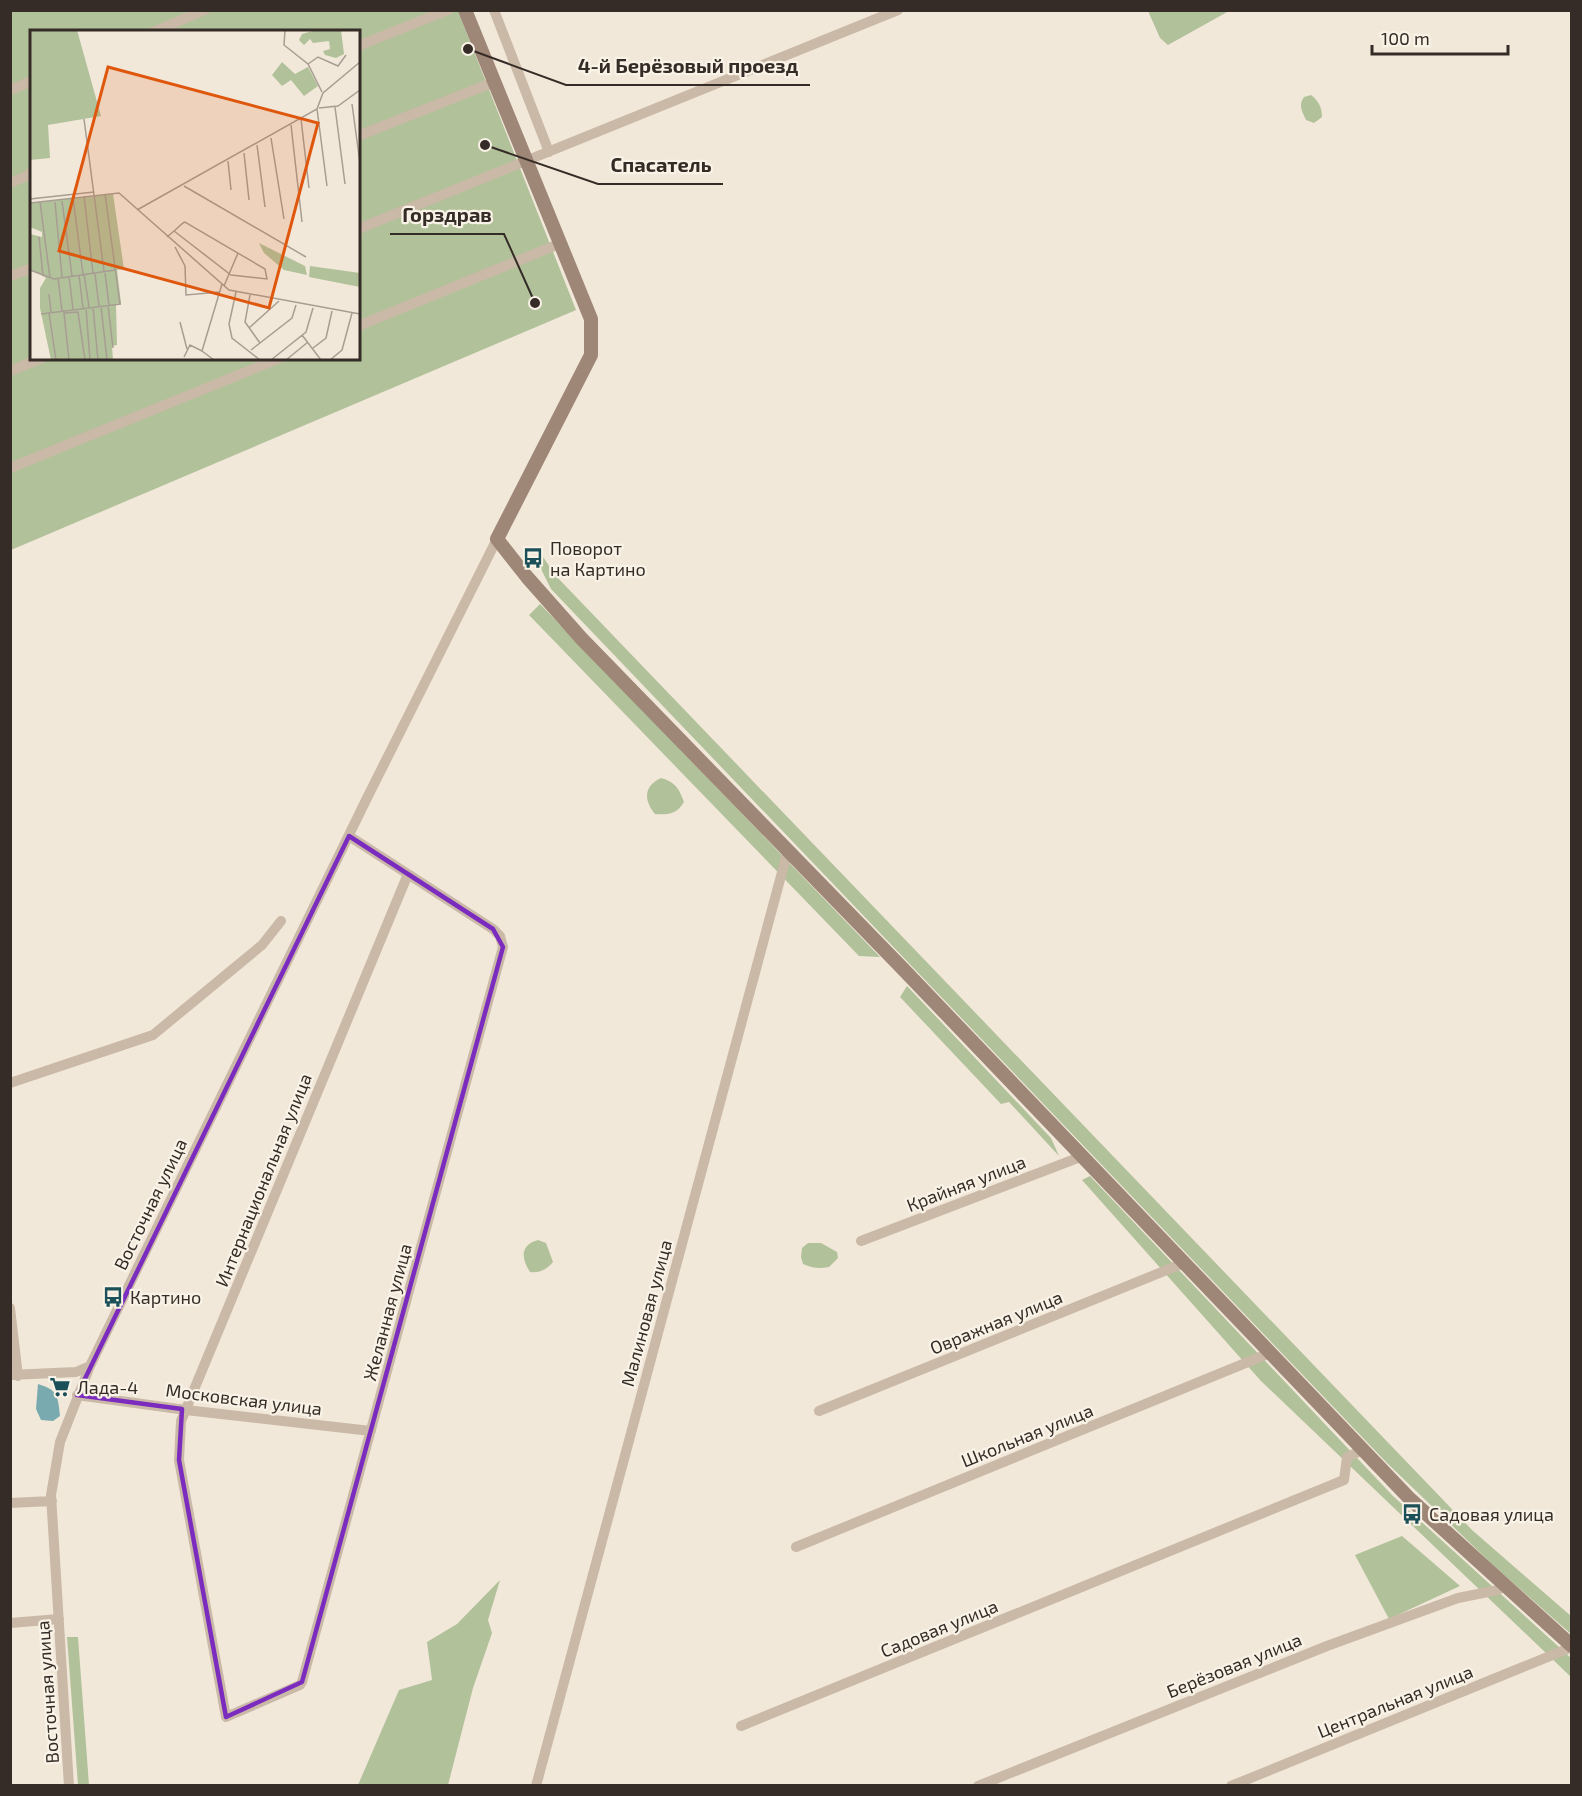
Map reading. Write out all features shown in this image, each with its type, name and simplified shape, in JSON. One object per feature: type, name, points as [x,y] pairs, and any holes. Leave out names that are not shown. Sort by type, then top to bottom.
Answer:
[{"type":"street","points":[[158,30],[205,10]]},
{"type":"street","points":[[360,45],[448,10]]},
{"type":"street","points":[[465,10],[591,319],[591,356],[497,539],[526,577],[581,638],[1083,1156],[1410,1499],[1572,1646]]},
{"type":"street","points":[[494,10],[549,152]]},
{"type":"street","points":[[360,228],[898,10]]},
{"type":"street","points":[[10,90],[30,82]]},
{"type":"street","points":[[360,135],[494,82]]},
{"type":"street","points":[[10,183],[30,175]]},
{"type":"street","points":[[360,325],[559,244]]},
{"type":"street","points":[[10,276],[30,269]]},
{"type":"street","points":[[10,371],[37,360]]},
{"type":"street","points":[[10,468],[275,360]]},
{"type":"street","name":"Восточная улица","points":[[69,1785],[52,1501],[60,1442],[90,1366],[497,539]]},
{"type":"street","points":[[349,836],[408,874]]},
{"type":"street","name":"Малиновая улица","points":[[536,1785],[788,850]]},
{"type":"street","name":"Желанная улица","points":[[300,1685],[503,947],[500,936],[493,929],[408,874]]},
{"type":"street","name":"Интернациональная улица","points":[[300,1685],[226,1717],[179,1460],[181,1421],[408,874]]},
{"type":"street","points":[[10,1083],[153,1035],[262,945],[281,921]]},
{"type":"street","name":"Крайняя улица","points":[[861,1241],[1083,1156]]},
{"type":"street","name":"Овражная улица","points":[[819,1411],[1184,1263]]},
{"type":"street","points":[[10,1308],[14,1376],[76,1372],[90,1366]]},
{"type":"street","name":"Школьная улица","points":[[796,1547],[1270,1353]]},
{"type":"street","name":"Московская улица","points":[[77,1395],[371,1431]]},
{"type":"street","name":"Садовая улица","points":[[741,1726],[1344,1480],[1347,1457],[1363,1450]]},
{"type":"street","points":[[10,1503],[52,1501]]},
{"type":"street","name":"Берёзовая улица","points":[[978,1785],[1327,1646],[1458,1598],[1498,1590],[1505,1585]]},
{"type":"street","points":[[10,1623],[59,1619]]},
{"type":"street","name":"Центральная улица","points":[[1231,1785],[1572,1646]]},
{"type":"highlighted area","points":[[349,836],[493,929],[503,947],[302,1682],[226,1717],[179,1460],[182,1409],[77,1395]]},
{"type":"green space","points":[[11,11],[458,11],[576,310],[11,550]]},
{"type":"green space","points":[[1148,11],[1229,11],[1168,45],[1160,38]]},
{"type":"green space","points":[[1311,95],[1318,102],[1322,114],[1322,117],[1314,123],[1306,120],[1301,105],[1304,97]]},
{"type":"green space","points":[[541,554],[556,576],[1472,1530],[1571,1616],[1571,1634],[1493,1565],[1387,1463],[551,589],[537,561]]},
{"type":"green space","points":[[540,604],[880,957],[859,956],[529,615]]},
{"type":"green space","points":[[661,778],[676,786],[684,802],[672,813],[655,814],[647,799],[648,789]]},
{"type":"green space","points":[[907,986],[1051,1138],[1059,1156],[1009,1102],[1001,1104],[900,997]]},
{"type":"green space","points":[[1090,1176],[1393,1496],[1571,1658],[1571,1677],[1261,1381],[1082,1180]]},
{"type":"green space","points":[[538,1240],[546,1243],[553,1262],[543,1270],[530,1272],[525,1262],[525,1249]]},
{"type":"green space","points":[[808,1243],[821,1243],[837,1252],[838,1258],[829,1267],[816,1268],[803,1264],[802,1248]]},
{"type":"green space","points":[[1402,1536],[1460,1586],[1389,1619],[1355,1555]]},
{"type":"green space","points":[[500,1580],[488,1620],[492,1633],[473,1688],[448,1785],[358,1785],[399,1690],[432,1680],[427,1642],[457,1624]]},
{"type":"green space","points":[[67,1637],[78,1637],[89,1785],[78,1785]]},
{"type":"water","points":[[38,1384],[50,1389],[56,1395],[60,1416],[53,1421],[41,1420],[36,1409]]},
{"type":"place","name":"4-й Берёзовый проезд","points":[[468,49]]},
{"type":"place","name":"Спасатель","points":[[485,145]]},
{"type":"place","name":"Горздрав","points":[[535,303]]},
{"type":"place","name":"Поворот на Картино","points":[[533,558]]},
{"type":"place","name":"Картино","points":[[113,1297]]},
{"type":"place","name":"Лада-4","points":[[60,1387]]},
{"type":"place","name":"Садовая улица","points":[[1412,1514]]}]
